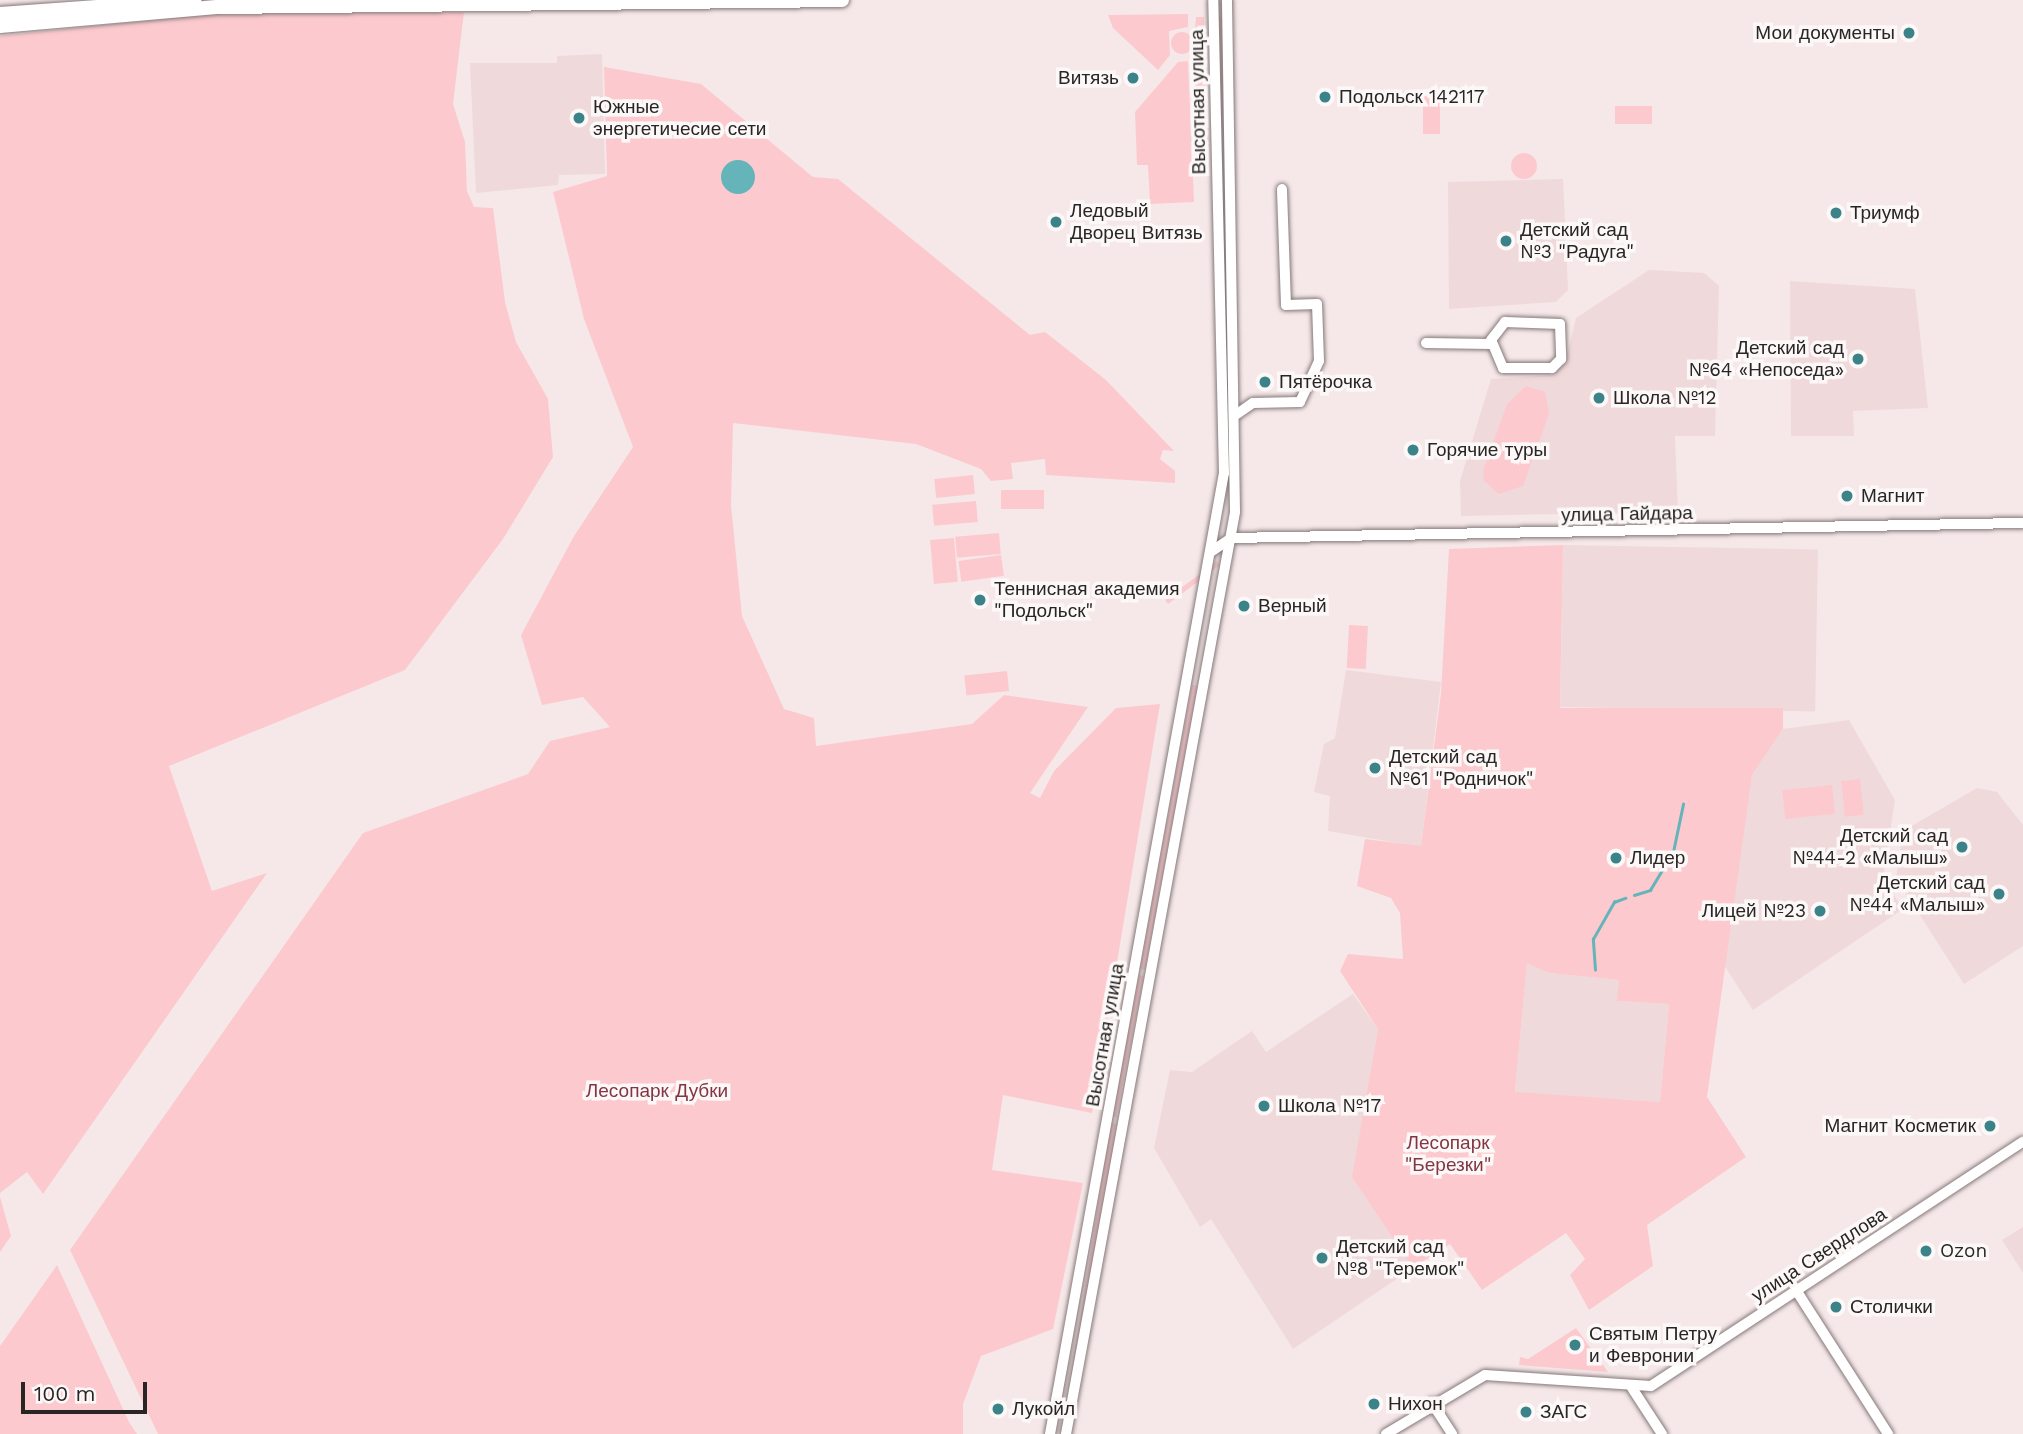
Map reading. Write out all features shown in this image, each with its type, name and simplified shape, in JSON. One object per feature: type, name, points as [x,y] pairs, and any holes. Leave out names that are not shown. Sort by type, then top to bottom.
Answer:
[{"type":"main road","points":[[0,13],[197,0]]},
{"type":"main road","points":[[0,26],[219,7],[842,0]]},
{"type":"street","name":"Высотная улица","points":[[1050,1434],[1217,517],[1222,374],[1213,0]]},
{"type":"street","name":"Высотная улица","points":[[1066,1434],[1231,538],[1239,473],[1230,203],[1227,0]]},
{"type":"street","points":[[1237,414],[1253,403],[1300,402],[1319,361],[1317,304],[1286,305],[1282,189]]},
{"type":"street","points":[[1217,203],[1230,203]]},
{"type":"street","points":[[1505,323],[1560,324],[1561,359],[1552,368],[1503,368],[1491,344],[1505,323]]},
{"type":"street","points":[[1426,343],[1491,344]]},
{"type":"street","points":[[1222,374],[1236,374]]},
{"type":"street","points":[[1211,554],[1231,538],[1217,517]]},
{"type":"street","name":"улица Гайдара","points":[[1231,538],[2023,523]]},
{"type":"street","points":[[1194,643],[1210,645]]},
{"type":"street","name":"улица Свердлова","points":[[1632,1388],[1651,1386],[2023,1142]]},
{"type":"street","points":[[1796,1290],[1888,1434]]},
{"type":"street","points":[[1386,1434],[1432,1403],[1493,1374],[1632,1388],[1662,1434]]},
{"type":"street","points":[[1432,1403],[1452,1434]]},
{"type":"shaded area","points":[[602,54],[605,174],[559,175],[558,185],[476,193],[470,63],[557,63],[557,56]]},
{"type":"shaded area","name":"Детский сад №3 \"Радуга\"","points":[[1563,179],[1568,290],[1556,302],[1449,309],[1448,182]]},
{"type":"shaded area","name":"Школа №12","points":[[1649,270],[1704,273],[1719,286],[1715,436],[1675,436],[1678,512],[1461,516],[1460,481],[1491,379],[1552,375],[1566,359],[1576,318]]},
{"type":"shaded area","name":"Детский сад №64 «Непоседа»","points":[[1790,281],[1915,289],[1928,408],[1853,411],[1854,436],[1791,436]]},
{"type":"shaded area","points":[[1563,545],[1818,549],[1815,711],[1560,707]]},
{"type":"shaded area","name":"Детский сад №61 \"Родничок\"","points":[[1346,670],[1441,682],[1421,847],[1328,831],[1330,796],[1314,792],[1324,744],[1335,738]]},
{"type":"shaded area","points":[[1849,720],[1895,800],[1883,878],[1903,909],[1753,1010],[1722,962],[1752,775],[1783,729]]},
{"type":"shaded area","name":"Детский сад №44-2 «Малыш»","points":[[1977,788],[1997,792],[2023,825],[2023,946],[1964,984],[1896,878],[1903,831]]},
{"type":"shaded area","points":[[1527,962],[1549,973],[1619,980],[1618,1001],[1669,1004],[1660,1102],[1515,1093]]},
{"type":"shaded area","name":"Школа №17","points":[[1353,994],[1378,1029],[1353,1177],[1413,1268],[1293,1349],[1211,1219],[1200,1227],[1154,1148],[1170,1070],[1192,1072],[1252,1031],[1266,1052]]},
{"type":"shaded area","points":[[2023,1227],[2023,1273],[2002,1240]]},
{"type":"green space","points":[[464,12],[453,104],[465,142],[467,191],[474,207],[493,208],[505,302],[516,342],[548,399],[553,457],[503,539],[405,670],[169,766],[212,891],[267,873],[43,1194],[27,1172],[0,1193],[0,36],[214,13]]},
{"type":"green space","points":[[1188,14],[1188,27],[1169,31],[1170,55],[1158,70],[1113,28],[1108,15]]},
{"type":"green space","points":[[1196,17],[1204,17],[1206,101],[1191,79]]},
{"type":"green space","points":[[1223,17],[1225,114],[1221,115],[1218,18]]},
{"type":"green space","points":[[1182,32],[1190,35],[1193,43],[1190,51],[1182,54],[1174,51],[1171,43],[1174,35]]},
{"type":"green space","points":[[1188,61],[1194,202],[1150,204],[1148,165],[1137,165],[1135,112],[1178,62]]},
{"type":"green space","name":"Лесопарк Дубки","points":[[604,67],[701,84],[813,177],[838,179],[1030,335],[1045,332],[1106,380],[1174,451],[1163,450],[1160,459],[1175,471],[1175,483],[1046,475],[1045,459],[1011,463],[1013,479],[991,481],[981,469],[916,444],[733,423],[731,505],[742,616],[784,709],[814,718],[816,746],[972,724],[1004,695],[1088,707],[1030,793],[1040,798],[1054,771],[1116,708],[1160,704],[1092,1113],[1003,1095],[992,1170],[1083,1183],[1053,1329],[981,1356],[963,1404],[963,1434],[158,1434],[70,1250],[363,833],[528,774],[550,741],[610,727],[583,697],[542,705],[521,635],[574,536],[633,447],[584,319],[553,192],[607,176]]},
{"type":"green space","points":[[1423,96],[1440,96],[1440,134],[1423,134]]},
{"type":"green space","points":[[1615,106],[1652,106],[1652,124],[1615,124]]},
{"type":"green space","points":[[1524,153],[1534,156],[1537,166],[1534,176],[1524,179],[1514,176],[1511,166],[1514,156]]},
{"type":"green space","points":[[1227,211],[1229,363],[1222,212]]},
{"type":"green space","points":[[1526,386],[1545,392],[1549,414],[1523,486],[1499,494],[1484,481],[1483,471],[1507,404]]},
{"type":"green space","points":[[973,475],[975,494],[936,498],[934,479]]},
{"type":"green space","points":[[1001,490],[1044,490],[1044,509],[1001,509]]},
{"type":"green space","points":[[976,501],[978,522],[934,526],[932,505]]},
{"type":"green space","points":[[999,533],[1001,554],[957,558],[955,537]]},
{"type":"green space","points":[[954,538],[958,582],[934,584],[930,540]]},
{"type":"green space","name":"Лесопарк \"Березки\"","points":[[1563,545],[1560,708],[1783,708],[1783,729],[1752,775],[1707,1097],[1746,1157],[1647,1225],[1653,1266],[1589,1310],[1570,1275],[1585,1259],[1566,1233],[1482,1290],[1450,1244],[1413,1268],[1352,1177],[1378,1029],[1340,971],[1348,954],[1403,959],[1400,913],[1391,898],[1357,886],[1365,839],[1421,846],[1441,693],[1449,549]],"holes":[[[1527,963],[1549,973],[1619,980],[1617,1001],[1669,1004],[1660,1102],[1515,1092]]]},
{"type":"green space","points":[[1001,555],[1004,576],[961,582],[958,561]]},
{"type":"green space","points":[[1217,561],[1220,565],[1168,604],[1165,600]]},
{"type":"green space","points":[[1349,625],[1368,626],[1366,669],[1347,668]]},
{"type":"green space","points":[[1007,671],[1009,691],[966,695],[964,675]]},
{"type":"green space","points":[[1192,685],[1198,686],[1145,970],[1140,969]]},
{"type":"green space","points":[[1860,779],[1864,815],[1845,817],[1841,781]]},
{"type":"green space","points":[[1832,785],[1835,814],[1785,819],[1782,790]]},
{"type":"green space","points":[[1139,975],[1144,976],[1116,1117],[1112,1116]]},
{"type":"green space","points":[[1111,1123],[1117,1124],[1068,1434],[1062,1434]]},
{"type":"green space","points":[[0,1197],[11,1236],[0,1252]]},
{"type":"green space","points":[[57,1265],[137,1434],[0,1434],[0,1346]]},
{"type":"green space","points":[[1576,1328],[1608,1372],[1519,1365],[1520,1357],[1528,1359]]},
{"type":"water","points":[[738,160],[750,165],[755,177],[750,189],[738,194],[726,189],[721,177],[726,165]]},
{"type":"waterway","points":[[1634,895],[1650,890],[1673,852],[1683,804]]},
{"type":"waterway","points":[[1595,970],[1593,939],[1614,902],[1625,898]]},
{"type":"place","name":"Мои документы","points":[[1909,33]]},
{"type":"place","name":"Витязь","points":[[1133,78]]},
{"type":"place","name":"Подольск 142117","points":[[1325,97]]},
{"type":"place","name":"Южные энергетичесие сети","points":[[579,118]]},
{"type":"place","name":"Триумф","points":[[1836,213]]},
{"type":"place","name":"Ледовый Дворец Витязь","points":[[1056,222]]},
{"type":"place","name":"Детский сад №3 \"Радуга\"","points":[[1506,241]]},
{"type":"place","name":"Детский сад №64 «Непоседа»","points":[[1858,359]]},
{"type":"place","name":"Пятёрочка","points":[[1265,382]]},
{"type":"place","name":"Школа №12","points":[[1599,398]]},
{"type":"place","name":"Горячие туры","points":[[1413,450]]},
{"type":"place","name":"Магнит","points":[[1847,496]]},
{"type":"place","name":"Теннисная академия \"Подольск\"","points":[[980,600]]},
{"type":"place","name":"Верный","points":[[1244,606]]},
{"type":"place","name":"Детский сад №61 \"Родничок\"","points":[[1375,768]]},
{"type":"place","name":"Детский сад №44-2 «Малыш»","points":[[1962,847]]},
{"type":"place","name":"Лидер","points":[[1616,858]]},
{"type":"place","name":"Детский сад №44 «Малыш»","points":[[1999,894]]},
{"type":"place","name":"Лицей №23","points":[[1820,911]]},
{"type":"place","name":"Школа №17","points":[[1264,1106]]},
{"type":"place","name":"Магнит Косметик","points":[[1990,1126]]},
{"type":"place","name":"Ozon","points":[[1926,1251]]},
{"type":"place","name":"Детский сад №8 \"Теремок\"","points":[[1322,1258]]},
{"type":"place","name":"Столички","points":[[1836,1307]]},
{"type":"place","name":"Святым Петру и Февронии","points":[[1575,1345]]},
{"type":"place","name":"Нихон","points":[[1374,1404]]},
{"type":"place","name":"Лукойл","points":[[998,1409]]},
{"type":"place","name":"ЗАГС","points":[[1526,1412]]}]
